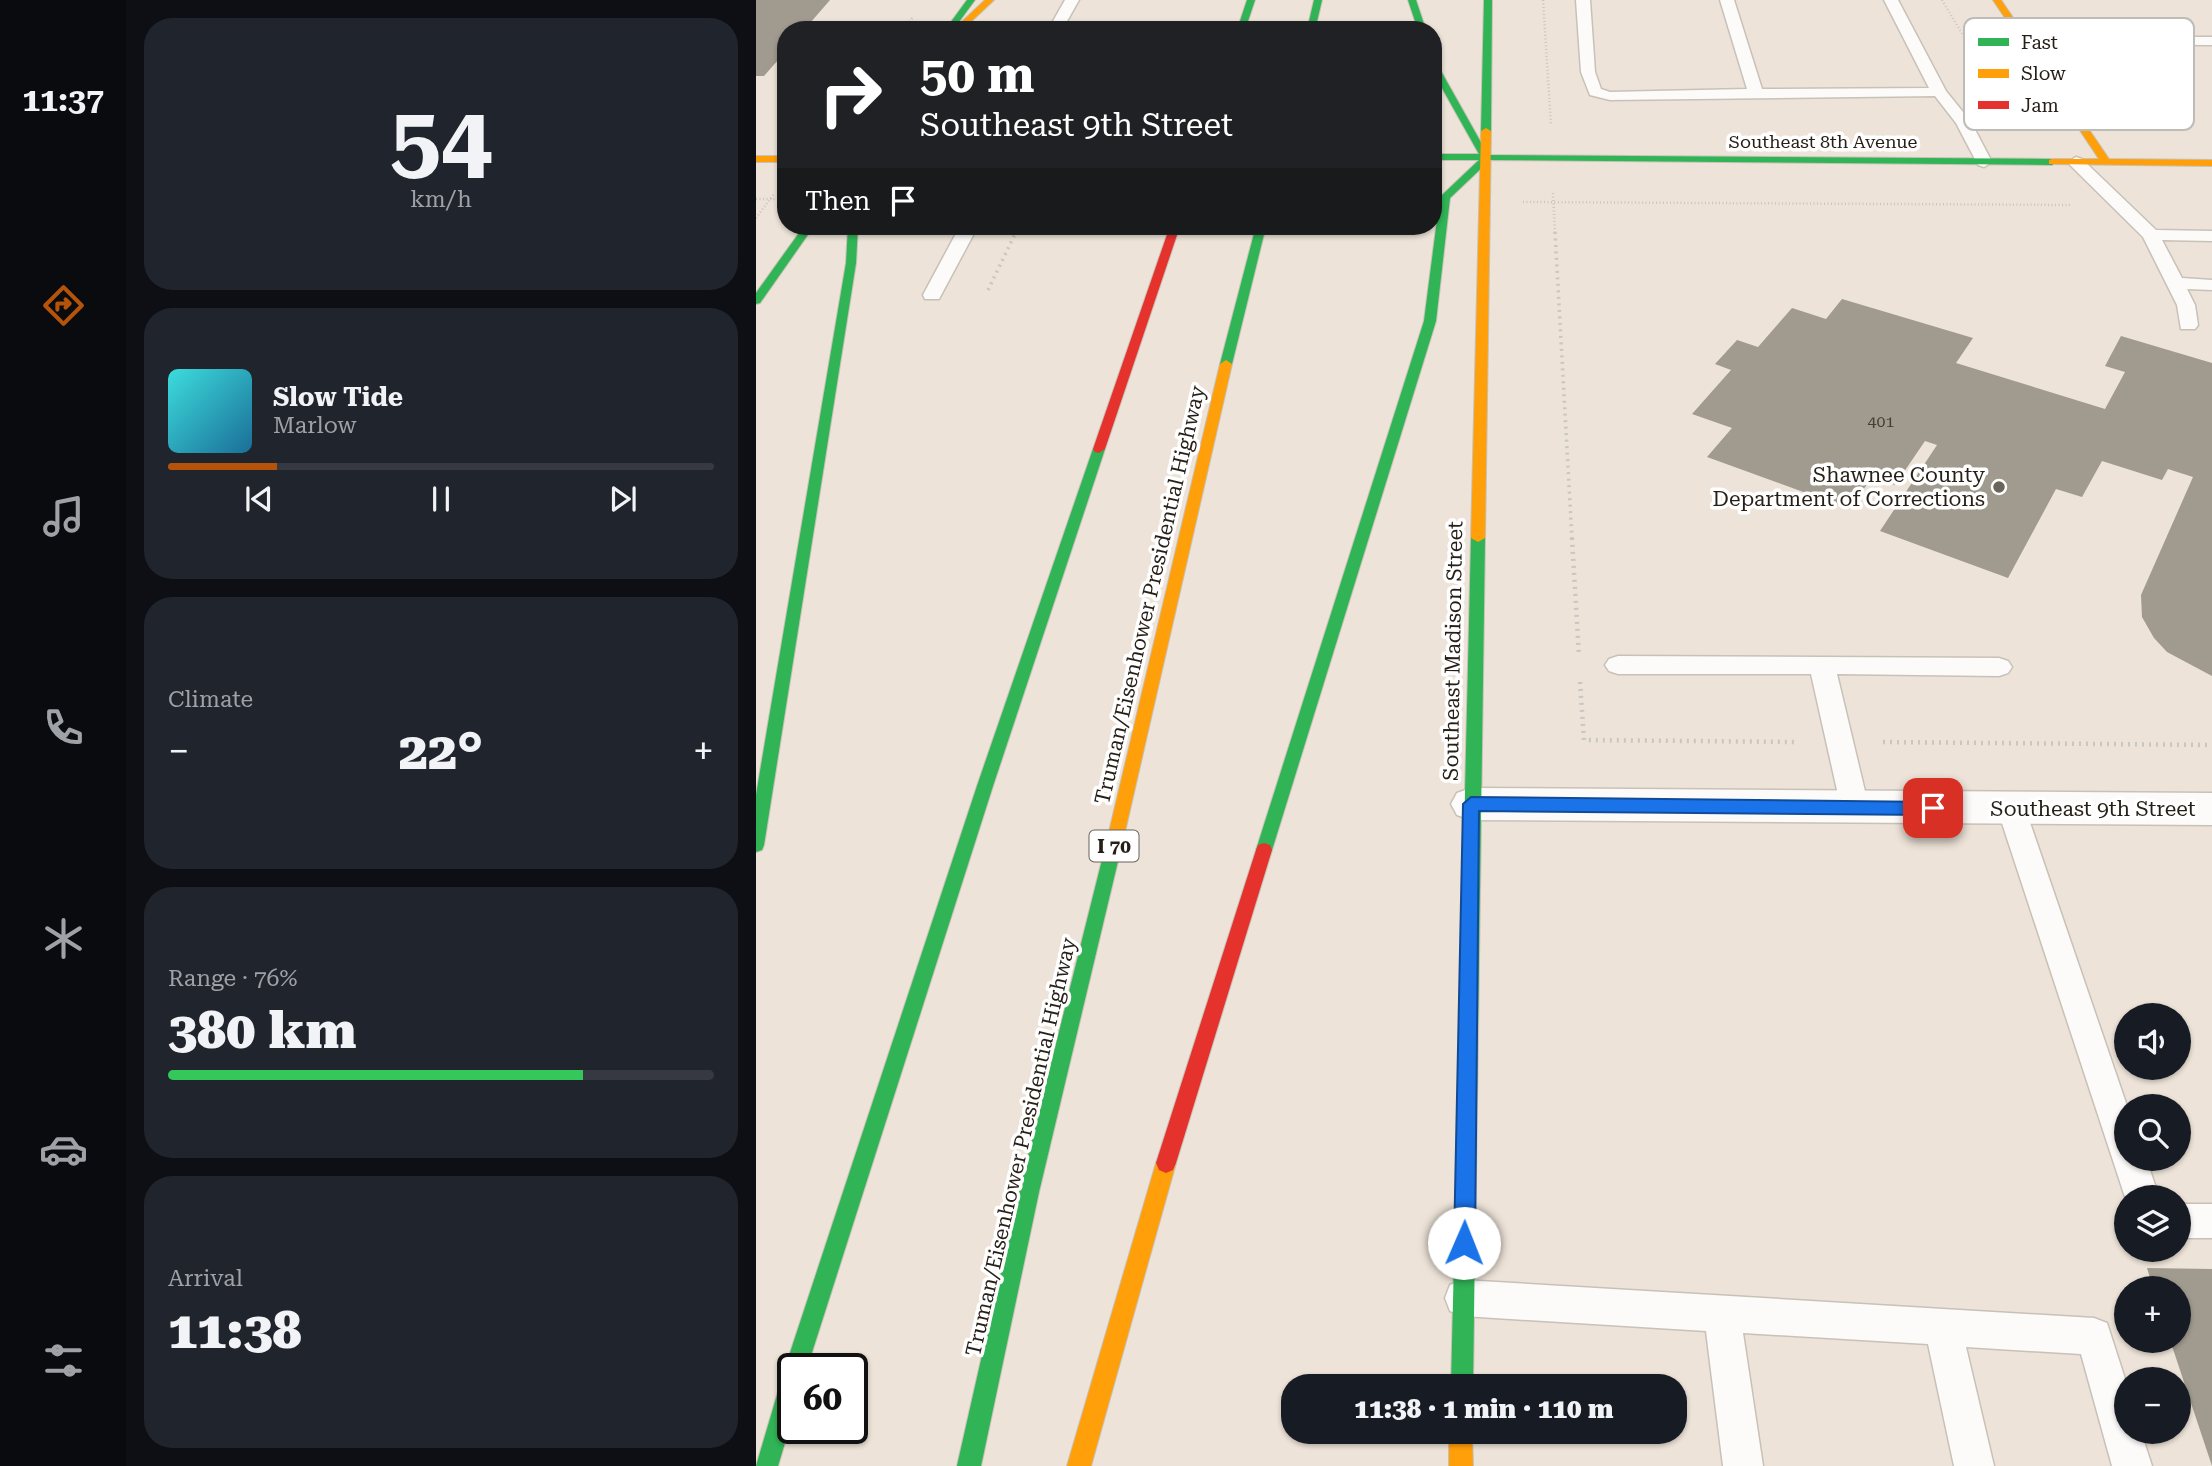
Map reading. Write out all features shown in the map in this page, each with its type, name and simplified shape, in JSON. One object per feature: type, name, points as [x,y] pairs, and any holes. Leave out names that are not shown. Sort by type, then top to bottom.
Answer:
[{"type":"main road","points":[[956,21],[971,0]]},
{"type":"main road","points":[[967,21],[990,0]]},
{"type":"main road","points":[[1244,21],[1251,0]]},
{"type":"main road","points":[[1313,21],[1318,0]]},
{"type":"main road","points":[[1412,0],[1419,21]]},
{"type":"main road","name":"Southeast Madison Street","points":[[1462,1374],[1488,0]]},
{"type":"main road","points":[[1997,0],[2009,18]]},
{"type":"main road","points":[[1442,80],[1486,159],[1445,198],[1442,223]]},
{"type":"main road","points":[[2084,130],[2106,162]]},
{"type":"main road","name":"Southeast 8th Avenue","points":[[1442,157],[2212,163]]},
{"type":"main road","points":[[756,159],[777,159]]},
{"type":"main road","points":[[756,301],[803,235]]},
{"type":"main road","points":[[756,845],[849,277],[852,235]]},
{"type":"main road","points":[[801,1353],[985,786],[1172,235]]},
{"type":"main road","name":"Truman/Eisenhower Presidential Highway","points":[[969,1466],[1029,1192],[1128,789],[1214,407],[1259,235]]},
{"type":"main road","points":[[1079,1466],[1178,1122],[1430,321],[1440,235]]},
{"type":"main road","points":[[766,1466],[777,1430]]},
{"type":"main road","points":[[1461,1444],[1461,1466]]},
{"type":"street","name":"Southeast 9th Street","points":[[1471,804],[2212,809]]},
{"type":"lane","points":[[1060,21],[1072,0]]},
{"type":"lane","points":[[1583,0],[1588,72],[1595,92],[1610,96],[1679,93],[1939,92]]},
{"type":"lane","points":[[1727,0],[1756,93]]},
{"type":"lane","points":[[1891,0],[1939,92],[1964,124]]},
{"type":"lane","points":[[2194,41],[2212,41]]},
{"type":"lane","points":[[1967,130],[1984,162]]},
{"type":"lane","points":[[2076,162],[2151,235],[2186,305],[2188,325]]},
{"type":"lane","points":[[932,295],[963,235]]},
{"type":"lane","points":[[2151,235],[2212,236]]},
{"type":"lane","points":[[2175,283],[2212,285]]},
{"type":"lane","points":[[1618,665],[1999,667]]},
{"type":"lane","points":[[1822,666],[1855,808]]},
{"type":"lane","points":[[2011,808],[2114,1115]]},
{"type":"lane","points":[[2191,1221],[2212,1221]]},
{"type":"lane","points":[[1463,1298],[2094,1336],[2133,1466]]},
{"type":"lane","points":[[1722,1314],[1743,1466]]},
{"type":"lane","points":[[1943,1327],[1973,1466]]},
{"type":"path","points":[[1543,0],[1579,658]]},
{"type":"path","points":[[1942,0],[1964,37]]},
{"type":"path","points":[[2020,130],[2063,205]]},
{"type":"path","points":[[756,218],[777,190]]},
{"type":"path","points":[[756,199],[777,199]]},
{"type":"path","points":[[1553,204],[2120,206]]},
{"type":"path","points":[[988,290],[1015,235]]},
{"type":"path","points":[[1580,671],[1584,740],[2212,745]]},
{"type":"building","points":[[756,0],[830,0],[812,21],[777,21],[777,61],[764,76],[756,76]]},
{"type":"building","name":"Shawnee County Department of Corrections","points":[[1842,299],[1973,338],[1956,363],[2105,409],[2125,372],[2105,366],[2121,336],[2212,363],[2212,676],[2167,652],[2154,638],[2142,617],[2141,595],[2193,477],[2168,469],[2162,480],[2102,461],[2082,497],[2056,489],[2008,578],[1880,531],[1937,445],[1925,441],[1895,485],[1872,477],[1850,509],[1707,457],[1732,428],[1692,414],[1731,370],[1715,364],[1737,340],[1758,347],[1792,308],[1826,319]]},
{"type":"building","points":[[2147,1268],[2212,1269],[2212,1466],[2191,1403],[2191,1367],[2179,1367],[2174,1353],[2191,1353],[2191,1276],[2149,1276]]},
{"type":"traffic: fast","points":[[956,21],[971,0]]},
{"type":"traffic: fast","points":[[1244,21],[1251,0]]},
{"type":"traffic: fast","points":[[1313,21],[1318,0]]},
{"type":"traffic: fast","points":[[1412,0],[1419,21]]},
{"type":"traffic: fast","points":[[1486,131],[1488,0]]},
{"type":"traffic: fast","points":[[1442,80],[1486,159],[1445,197],[1442,222]]},
{"type":"traffic: fast","points":[[1442,157],[2052,162]]},
{"type":"traffic: fast","points":[[756,301],[803,235]]},
{"type":"traffic: fast","points":[[756,845],[851,263],[853,235]]},
{"type":"traffic: fast","points":[[1226,364],[1259,235]]},
{"type":"traffic: fast","points":[[1264,850],[1430,321],[1440,235]]},
{"type":"traffic: fast","points":[[801,1353],[985,786],[1099,449]]},
{"type":"traffic: fast","points":[[1462,1374],[1478,538]]},
{"type":"traffic: fast","points":[[969,1466],[1029,1192],[1116,836]]},
{"type":"traffic: fast","points":[[766,1466],[777,1430]]},
{"type":"traffic: slow","points":[[967,21],[990,0]]},
{"type":"traffic: slow","points":[[1997,0],[2009,18]]},
{"type":"traffic: slow","points":[[2084,130],[2106,162]]},
{"type":"traffic: slow","points":[[1478,538],[1486,131]]},
{"type":"traffic: slow","points":[[756,159],[777,159]]},
{"type":"traffic: slow","points":[[2052,162],[2212,163]]},
{"type":"traffic: slow","points":[[1116,836],[1226,364]]},
{"type":"traffic: slow","points":[[1079,1466],[1166,1163]]},
{"type":"traffic: slow","points":[[1461,1444],[1461,1466]]},
{"type":"traffic: jam","points":[[1099,449],[1172,235]]},
{"type":"traffic: jam","points":[[1166,1163],[1264,850]]},
{"type":"place","name":"Shawnee County Department of Corrections","points":[[1999,487]]},
{"type":"route","points":[[1464,1243],[1471,804],[1933,808]]}]
